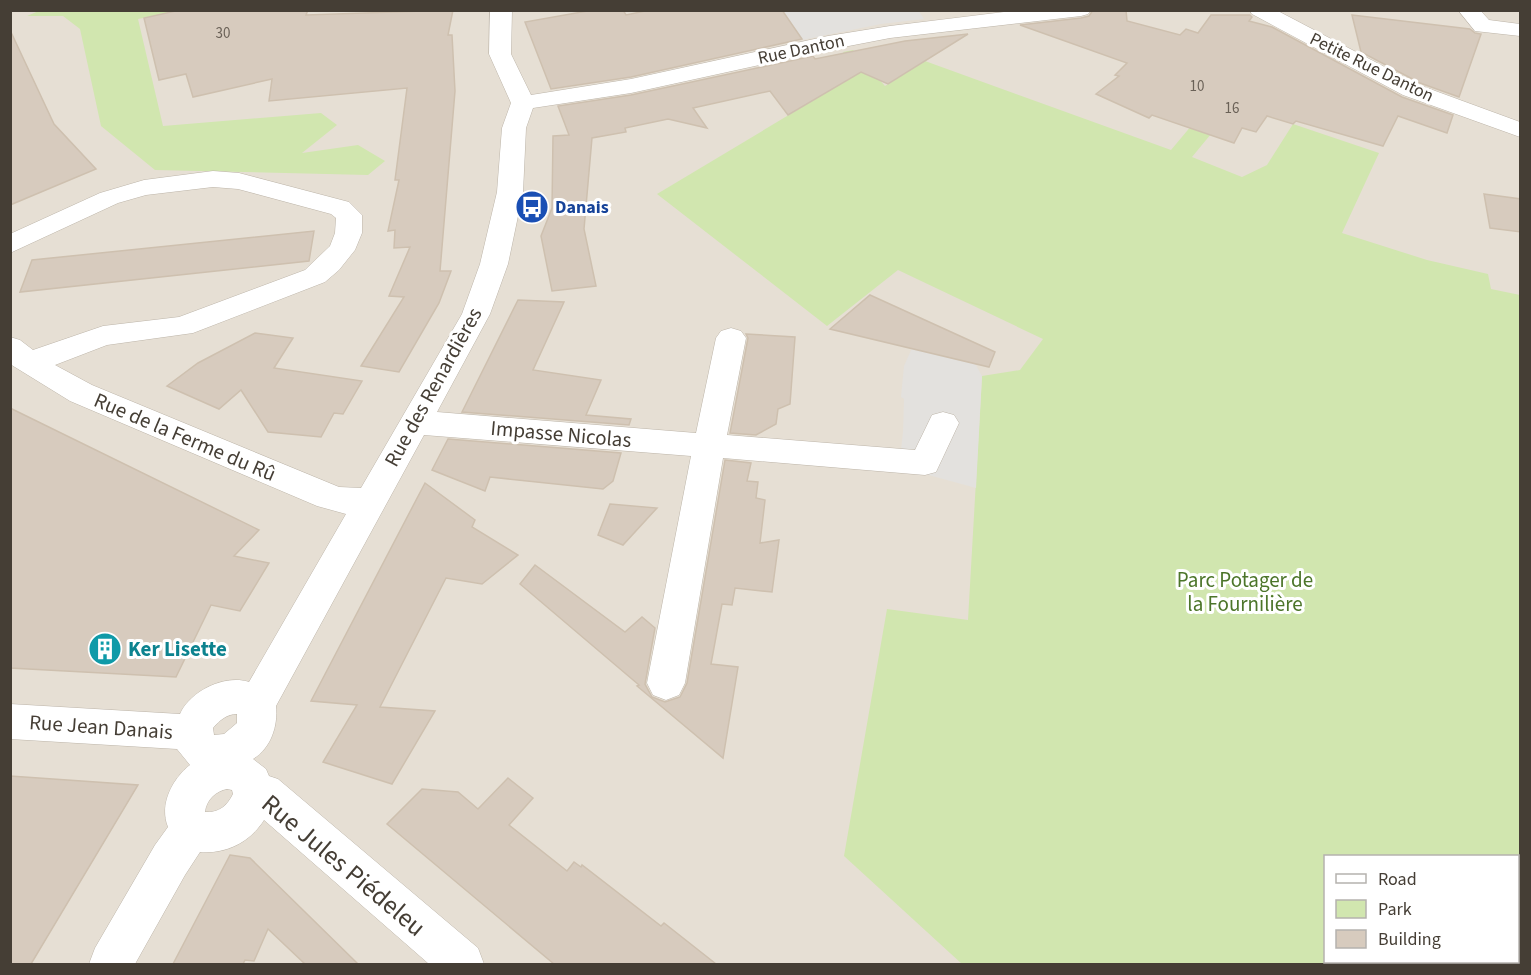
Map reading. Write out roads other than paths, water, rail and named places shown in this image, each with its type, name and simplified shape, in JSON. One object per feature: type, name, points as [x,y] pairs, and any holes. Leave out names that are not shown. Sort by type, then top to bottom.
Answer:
[{"type":"street","points":[[501,10],[500,54],[523,103]]},
{"type":"street","name":"Petite Rue Danton","points":[[1259,10],[1411,90],[1521,130]]},
{"type":"street","points":[[1468,10],[1483,26],[1521,30]]},
{"type":"street","name":"Rue Danton","points":[[523,103],[631,86],[828,43],[890,32],[1073,11]]},
{"type":"street","name":"Rue des Renardières","points":[[253,703],[263,694],[369,501],[476,314],[494,264],[510,192],[514,128],[523,103]]},
{"type":"street","points":[[10,245],[109,198],[144,188],[213,179],[238,181],[340,208],[349,215],[351,227],[344,246],[331,263],[315,276],[183,326],[103,336],[20,355]]},
{"type":"street","points":[[666,683],[731,338]]},
{"type":"street","name":"Rue de la Ferme du Rû","points":[[20,355],[81,393],[329,497],[342,501],[369,501]]},
{"type":"street","name":"Impasse Nicolas","points":[[413,424],[434,423],[925,462],[943,423]]},
{"type":"street","points":[[195,786],[196,720],[212,704],[233,696],[243,697],[253,703],[259,715],[248,769],[254,801],[234,825],[217,833],[205,834],[192,829],[184,816],[188,795],[195,786],[204,778],[227,770],[248,769]]},
{"type":"street","name":"Rue Jean Danais","points":[[10,721],[194,739],[203,752],[224,754],[248,769]]},
{"type":"street","name":"Rue Jules Piédeleu","points":[[248,769],[264,793],[462,964]]},
{"type":"street","points":[[111,964],[170,860],[192,829]]},
{"type":"place","name":"Danais","points":[[532,207]]},
{"type":"place","name":"Ker Lisette","points":[[105,649]]},
{"type":"park label","name":"Parc Potager de la Fournilière","points":[[1245,592]]}]
